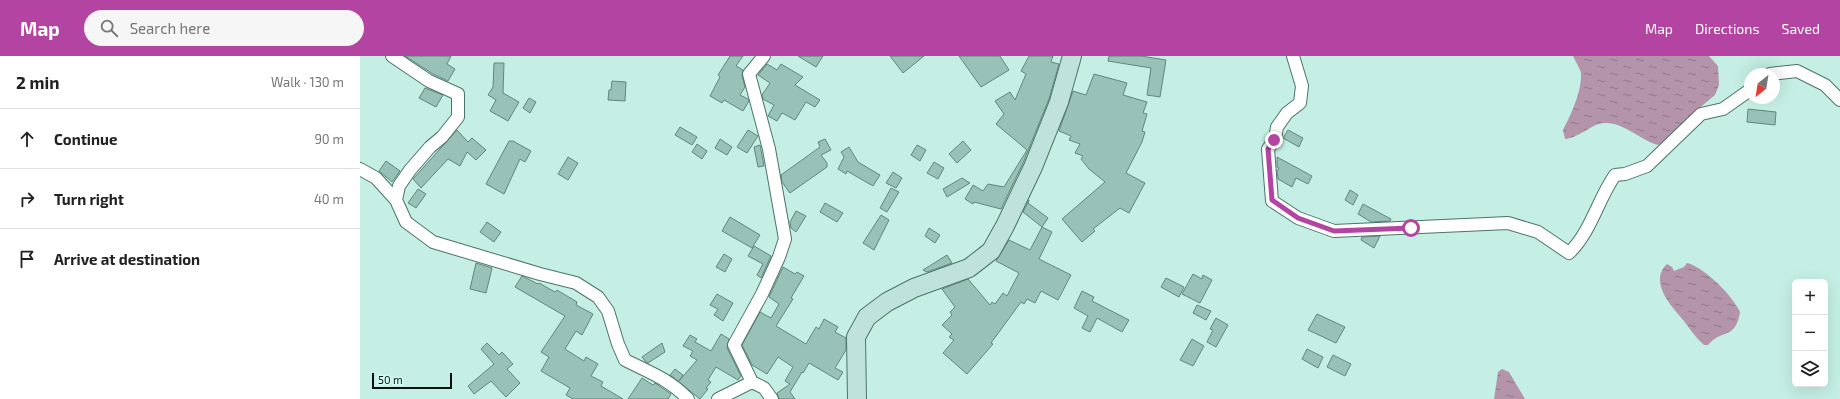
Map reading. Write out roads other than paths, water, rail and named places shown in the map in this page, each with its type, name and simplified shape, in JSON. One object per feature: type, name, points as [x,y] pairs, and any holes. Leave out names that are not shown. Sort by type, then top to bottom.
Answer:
[{"type":"street","points":[[392,56],[429,81],[458,94],[458,117],[442,137],[430,147],[410,170],[399,186],[396,200]]},
{"type":"street","points":[[764,56],[749,74],[769,148],[785,239],[779,257],[762,294],[734,345],[752,382],[764,388],[772,399]]},
{"type":"street","points":[[857,399],[856,337],[867,317],[887,302],[914,288],[969,268],[991,251],[1005,226],[1033,167],[1059,102],[1072,56]]},
{"type":"street","points":[[1293,56],[1302,86],[1300,103],[1287,114],[1277,127],[1274,140],[1268,149],[1272,200],[1298,218],[1334,231],[1508,223],[1538,232],[1570,253],[1578,244],[1607,186],[1615,175],[1625,174],[1647,166],[1701,114],[1723,109],[1744,94]]},
{"type":"street","points":[[1780,73],[1797,71],[1825,84],[1840,100]]},
{"type":"street","points":[[360,169],[376,178],[396,200],[406,222],[434,242],[540,274],[576,283],[598,297],[608,311],[618,344],[625,360],[659,375],[678,389],[688,399]]},
{"type":"street","points":[[718,399],[752,382]]},
{"type":"water","points":[[1573,56],[1709,56],[1718,66],[1719,85],[1715,95],[1691,115],[1670,138],[1658,145],[1651,143],[1625,128],[1611,123],[1595,125],[1575,136],[1565,139],[1563,130],[1575,103],[1581,80],[1581,73]]},
{"type":"water","points":[[1687,263],[1701,270],[1717,283],[1731,298],[1740,312],[1735,327],[1731,331],[1713,340],[1708,345],[1704,345],[1698,339],[1668,302],[1661,286],[1660,279],[1662,271],[1667,264],[1672,267],[1674,271],[1684,267]]},
{"type":"water","points":[[1502,369],[1509,372],[1525,399],[1494,399],[1498,372]]}]
